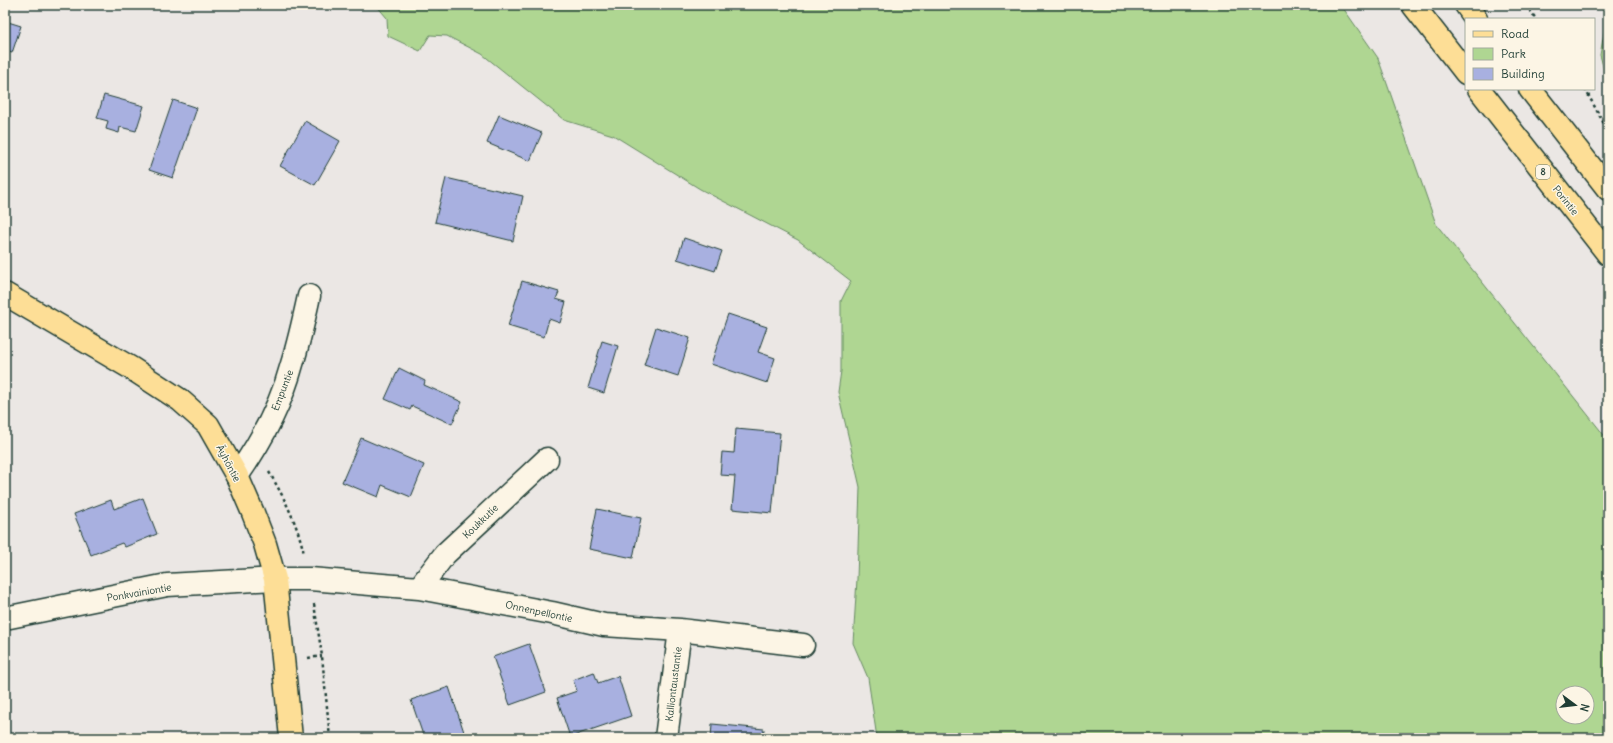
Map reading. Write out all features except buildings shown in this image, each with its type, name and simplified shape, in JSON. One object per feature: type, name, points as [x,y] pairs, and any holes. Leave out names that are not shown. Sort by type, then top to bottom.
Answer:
[{"type":"main road","points":[[1413,5],[1465,72]]},
{"type":"main road","points":[[1466,5],[1475,18]]},
{"type":"main road","name":"Porintie","points":[[1480,90],[1608,254]]},
{"type":"main road","points":[[1531,90],[1608,189]]},
{"type":"main road","name":"Äyhöntie","points":[[5,294],[131,368],[180,400],[208,425],[237,476],[260,532],[275,579],[291,738]]},
{"type":"street","name":"Empuntie","points":[[237,476],[255,451],[276,407],[292,365],[309,296]]},
{"type":"street","name":"Koukkutie","points":[[419,588],[445,554],[547,459]]},
{"type":"street","name":"Onnenpellontie","points":[[275,579],[310,579],[419,588],[544,611],[604,625],[680,630],[803,645]]},
{"type":"street","name":"Ponkvainiontie","points":[[5,618],[166,585],[275,579]]},
{"type":"street","name":"Kalliontaustantie","points":[[666,738],[680,630]]},
{"type":"path","points":[[1526,5],[1535,18]]},
{"type":"path","points":[[1586,90],[1607,131]]},
{"type":"green space","points":[[376,5],[1341,5],[1378,58],[1436,224],[1608,440],[1608,738],[877,738],[868,678],[853,643],[860,487],[838,392],[841,371],[841,301],[851,281],[798,240],[700,189],[613,135],[564,120],[482,54],[447,36],[430,35],[420,51],[388,36],[387,18]]},
{"type":"green space","points":[[1608,11],[1608,85],[1600,55]]}]
